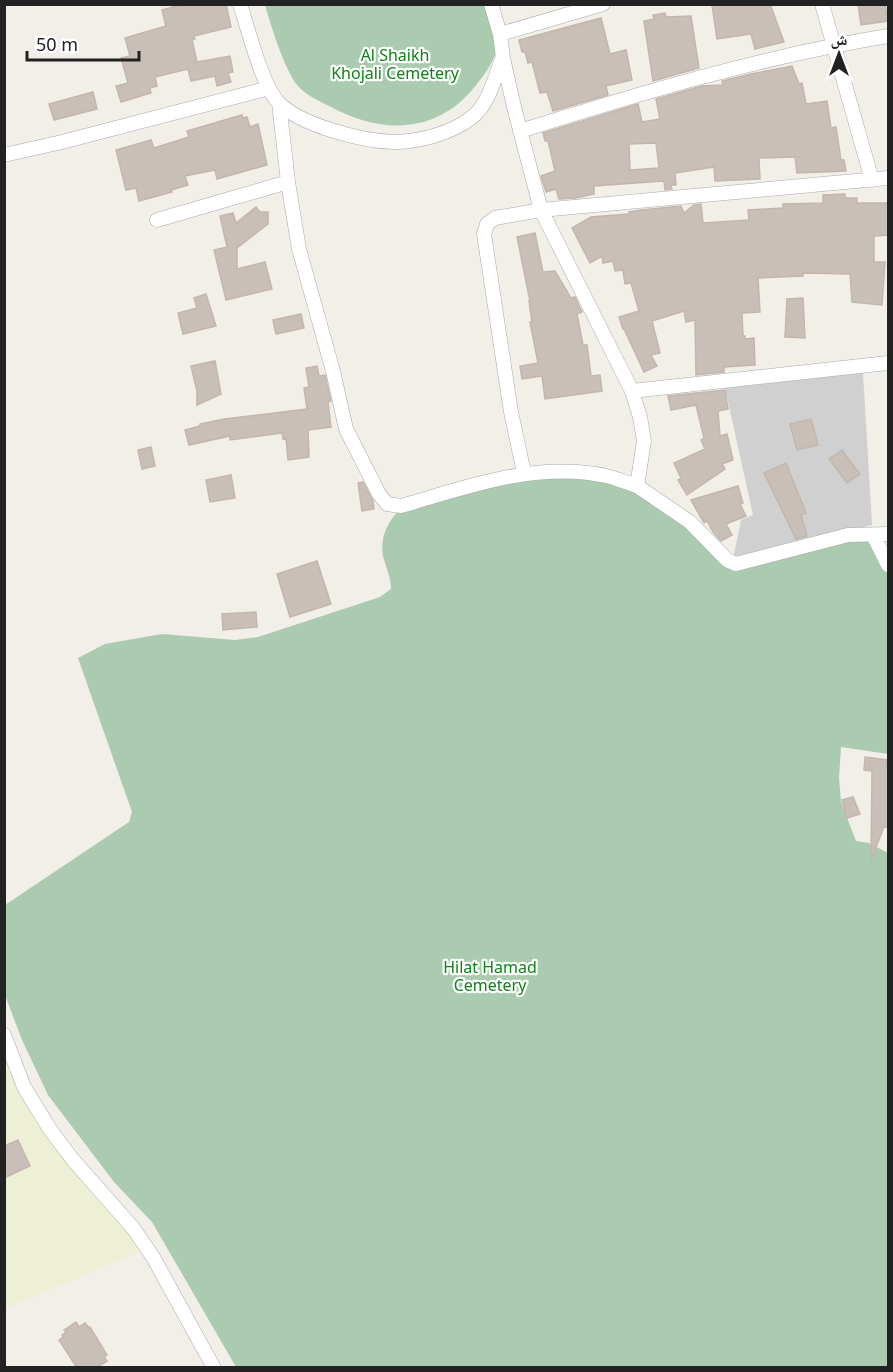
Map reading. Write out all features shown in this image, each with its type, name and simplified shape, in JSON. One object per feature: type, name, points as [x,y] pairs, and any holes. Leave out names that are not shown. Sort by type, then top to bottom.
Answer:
[{"type":"street","points":[[240,4],[269,88],[279,103],[300,117],[326,128],[365,138],[393,142],[419,140],[450,129],[471,118],[482,105],[503,58]]},
{"type":"street","points":[[491,4],[541,210],[632,391],[640,417],[644,441],[637,486]]},
{"type":"street","points":[[500,34],[603,4]]},
{"type":"street","points":[[822,4],[872,180]]},
{"type":"street","points":[[520,131],[709,76],[834,44],[888,36]]},
{"type":"street","points":[[4,155],[269,88]]},
{"type":"street","points":[[279,103],[288,182],[299,249],[333,371],[346,429],[387,504],[401,506],[496,478],[524,473],[578,472],[607,476],[637,486],[690,522],[727,560],[736,564],[848,535],[888,534]]},
{"type":"street","points":[[524,473],[511,412],[484,234],[487,224],[495,218],[541,210],[888,178]]},
{"type":"street","points":[[157,220],[288,182]]},
{"type":"street","points":[[632,391],[888,363]]},
{"type":"street","points":[[873,535],[888,565]]},
{"type":"street","points":[[4,1035],[24,1087],[73,1160],[133,1228],[153,1257],[214,1368]]},
{"type":"shaded area","points":[[863,373],[872,525],[733,559],[741,520],[753,515],[725,388]]},
{"type":"green space","name":"Al Shaikh Khojali Cemetery","points":[[265,5],[487,5],[496,34],[495,55],[477,84],[445,113],[428,121],[409,125],[370,122],[351,116],[300,89],[283,58]]},
{"type":"green space","name":"Hilat Hamad Cemetery","points":[[602,467],[626,479],[694,523],[734,571],[864,537],[880,541],[888,547],[888,754],[841,747],[839,778],[841,802],[856,841],[869,843],[888,853],[888,1367],[236,1367],[152,1222],[114,1182],[48,1095],[22,1040],[5,995],[5,905],[129,822],[132,812],[78,658],[105,644],[162,634],[235,640],[258,637],[380,597],[391,589],[383,556],[384,534],[390,521],[405,504],[532,469]]},
{"type":"green space","points":[[4,1064],[34,1116],[112,1203],[141,1251],[5,1309]]},
{"type":"building","points":[[184,4],[226,4],[231,27],[194,36],[195,39],[192,39],[197,62],[230,56],[233,72],[228,73],[231,82],[217,86],[215,76],[191,81],[188,69],[155,77],[157,86],[150,88],[151,93],[121,102],[116,86],[128,83],[121,58],[130,56],[125,38],[166,26],[162,10]]},
{"type":"building","points":[[770,4],[784,42],[755,49],[751,34],[717,39],[712,5]]},
{"type":"building","points":[[858,4],[885,4],[888,21],[861,25]]},
{"type":"building","points":[[665,13],[666,17],[691,16],[699,68],[653,81],[644,21],[654,19],[653,15]]},
{"type":"building","points":[[601,18],[610,54],[626,50],[632,80],[606,86],[608,95],[553,111],[547,92],[540,93],[532,62],[528,63],[519,40]]},
{"type":"building","points":[[792,66],[799,84],[802,83],[806,104],[827,101],[831,128],[836,127],[841,160],[844,160],[846,171],[797,173],[795,157],[759,158],[760,179],[715,181],[714,167],[675,173],[676,185],[671,185],[672,189],[665,190],[664,181],[594,186],[594,194],[576,198],[559,199],[556,189],[546,192],[541,176],[555,171],[548,141],[545,141],[543,133],[638,104],[642,122],[660,119],[656,99],[702,86],[723,85],[722,81]],"holes":[[[656,143],[659,168],[630,170],[629,144]]]},
{"type":"building","points":[[93,92],[97,109],[54,120],[49,104]]},
{"type":"building","points":[[242,115],[243,118],[247,117],[250,127],[258,124],[267,165],[217,179],[215,170],[185,176],[188,185],[139,201],[136,188],[126,190],[116,150],[151,140],[154,148],[189,137],[187,131]]},
{"type":"building","points":[[845,194],[845,198],[857,198],[857,203],[888,203],[888,235],[874,236],[874,262],[885,262],[882,305],[852,302],[850,274],[803,273],[803,276],[758,278],[760,312],[742,313],[743,336],[745,339],[754,338],[755,365],[724,367],[724,372],[696,375],[695,320],[686,322],[684,311],[652,321],[660,353],[651,355],[657,366],[644,372],[619,317],[639,311],[631,283],[625,284],[623,270],[615,271],[613,261],[603,263],[602,256],[590,263],[572,228],[591,217],[681,206],[684,213],[694,205],[701,204],[703,223],[749,220],[748,210],[783,208],[783,204],[823,203],[823,195]]},
{"type":"building","points":[[256,207],[260,212],[268,212],[268,224],[237,248],[237,269],[265,262],[272,289],[226,300],[214,250],[227,247],[220,216],[233,213],[236,223]]},
{"type":"building","points":[[535,233],[543,272],[555,271],[571,298],[575,297],[582,312],[577,314],[583,345],[587,345],[591,376],[600,375],[602,391],[545,399],[542,376],[522,379],[520,366],[538,363],[530,322],[532,322],[530,301],[517,237]]},
{"type":"building","points":[[206,294],[216,326],[183,334],[178,313],[197,308],[194,298]]},
{"type":"building","points":[[803,298],[805,338],[785,337],[787,299]]},
{"type":"building","points":[[301,314],[304,328],[276,334],[273,320]]},
{"type":"building","points":[[215,361],[221,394],[197,405],[197,391],[191,366]]},
{"type":"building","points":[[317,366],[319,376],[325,375],[331,401],[328,402],[331,427],[308,430],[309,457],[288,460],[286,438],[283,439],[282,433],[230,440],[230,436],[189,445],[185,430],[200,426],[200,424],[307,409],[304,388],[309,387],[306,368]]},
{"type":"building","points":[[725,390],[728,409],[718,411],[720,436],[727,434],[733,460],[722,464],[725,469],[687,495],[678,480],[681,478],[674,463],[705,449],[701,440],[704,438],[696,405],[671,410],[668,396]]},
{"type":"building","points":[[811,419],[818,445],[797,450],[790,424]]},
{"type":"building","points":[[151,447],[155,466],[142,469],[138,450]]},
{"type":"building","points":[[842,450],[860,474],[847,483],[829,459]]},
{"type":"building","points":[[786,463],[806,513],[801,515],[807,536],[796,539],[764,473]]},
{"type":"building","points":[[231,475],[235,498],[210,502],[206,480]]},
{"type":"building","points":[[363,482],[373,501],[374,509],[362,511],[358,483]]},
{"type":"building","points":[[738,486],[743,503],[740,504],[746,516],[726,524],[732,535],[721,541],[707,521],[704,523],[691,500]]},
{"type":"building","points":[[317,561],[331,604],[290,617],[277,574]]},
{"type":"building","points":[[256,612],[257,627],[223,630],[222,614]]},
{"type":"building","points":[[865,757],[887,760],[886,765],[888,765],[888,827],[884,827],[871,860],[872,771],[864,770]]},
{"type":"building","points":[[853,797],[860,814],[847,818],[842,800]]},
{"type":"building","points":[[18,1140],[30,1166],[4,1178],[4,1146]]},
{"type":"building","points":[[76,1322],[79,1327],[85,1323],[90,1327],[107,1355],[104,1357],[107,1361],[96,1368],[77,1368],[59,1340],[66,1332],[64,1330]]}]
